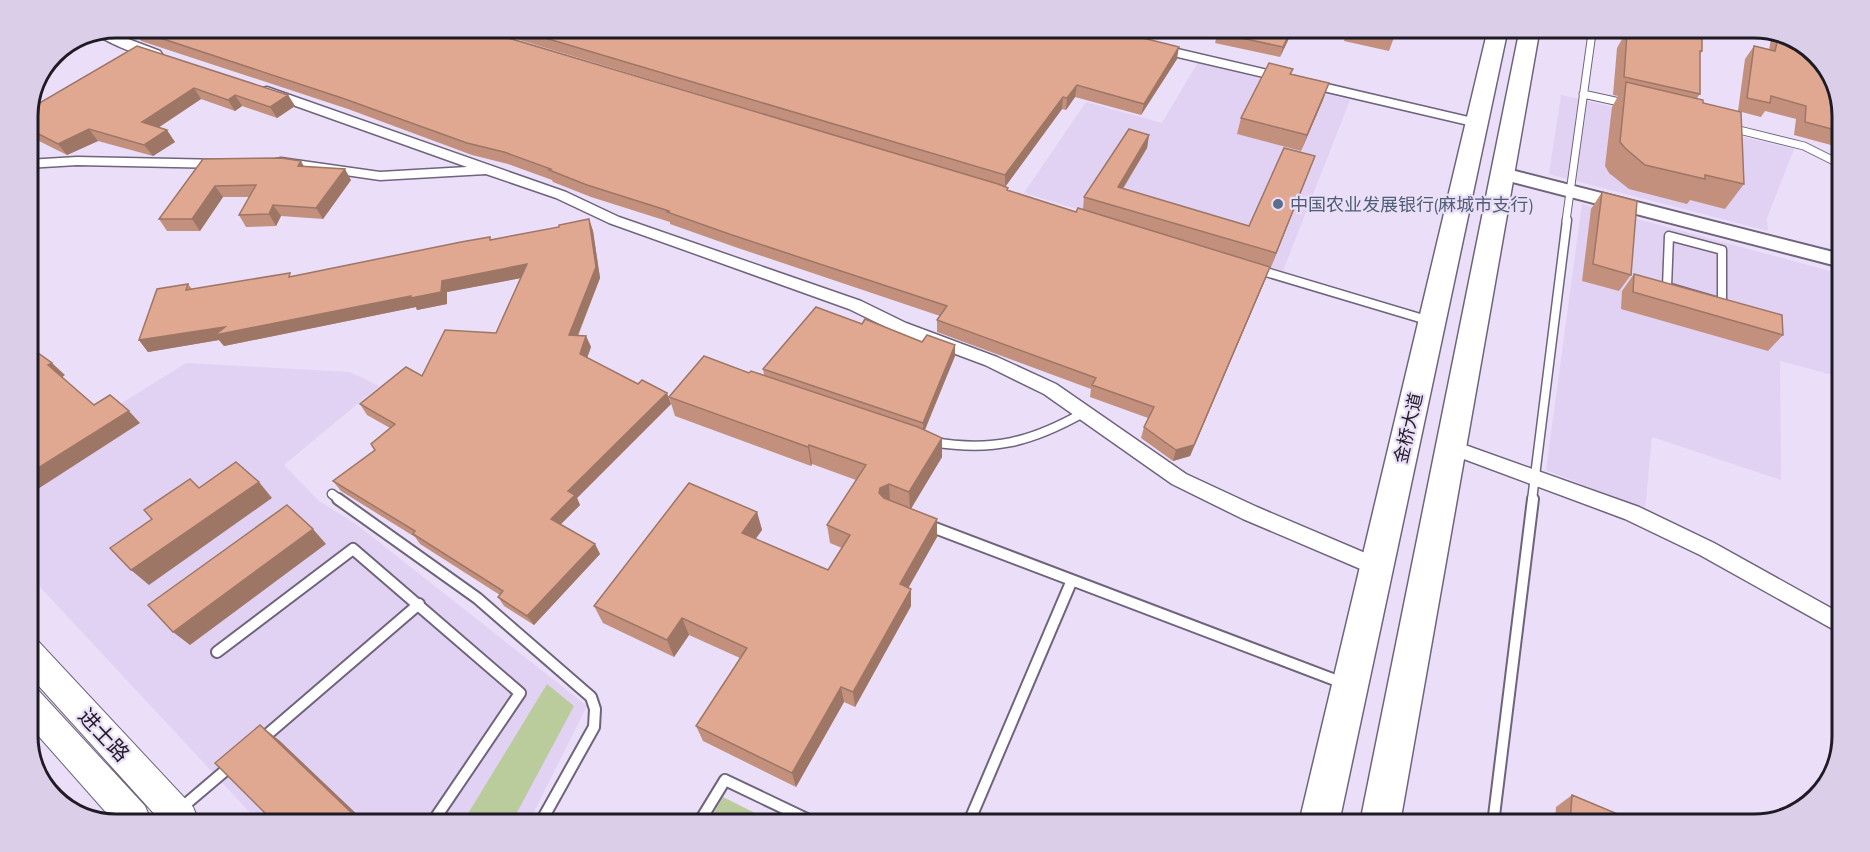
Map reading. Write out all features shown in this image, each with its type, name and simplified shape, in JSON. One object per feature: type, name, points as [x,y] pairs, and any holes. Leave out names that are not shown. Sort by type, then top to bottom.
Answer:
[{"type":"highway","name":"金桥大道","points":[[1321,814],[1496,38]]},
{"type":"highway","points":[[1382,814],[1528,38]]},
{"type":"main road","name":"进士路","points":[[38,663],[176,814]]},
{"type":"main road","name":"进士路","points":[[38,712],[129,814]]},
{"type":"street","points":[[112,38],[169,58]]},
{"type":"street","points":[[123,43],[134,38]]},
{"type":"street","points":[[1141,44],[1477,123]]},
{"type":"street","points":[[248,85],[491,169],[561,195],[614,220],[855,305],[900,327],[1031,379],[1179,479],[1250,513],[1377,567]]},
{"type":"street","points":[[38,163],[77,161],[237,164]]},
{"type":"street","points":[[269,163],[296,164],[380,176],[491,169]]},
{"type":"street","points":[[1503,174],[1832,258]]},
{"type":"street","points":[[590,224],[614,220]]},
{"type":"street","points":[[1451,447],[1632,513],[1707,549],[1832,620]]},
{"type":"lane","points":[[1494,814],[1570,191],[1591,38]]},
{"type":"lane","points":[[1583,94],[1628,104]]},
{"type":"lane","points":[[1719,125],[1804,146],[1832,160]]},
{"type":"lane","points":[[1669,236],[1722,250],[1722,303],[1666,287],[1669,236],[1671,217]]},
{"type":"lane","points":[[1248,267],[1432,322]]},
{"type":"lane","points":[[927,440],[967,447],[1019,443],[1052,430],[1083,413]]},
{"type":"lane","points":[[332,494],[477,598],[591,697],[595,709],[594,728],[545,814]]},
{"type":"lane","points":[[921,522],[1350,686]]},
{"type":"lane","points":[[217,652],[353,549],[420,604],[520,693],[438,814]]},
{"type":"lane","points":[[972,814],[1072,580]]},
{"type":"lane","points":[[257,743],[420,604]]},
{"type":"lane","points":[[180,814],[239,759]]},
{"type":"lane","points":[[704,814],[725,780],[796,814]]},
{"type":"shaded area","points":[[1198,62],[1350,100],[1283,271],[1024,193],[1086,102],[1162,123]]},
{"type":"shaded area","points":[[1561,95],[1794,149],[1767,218],[1768,231],[1549,174]]},
{"type":"shaded area","points":[[1582,204],[1832,272],[1832,375],[1780,361],[1781,480],[1652,437],[1645,510],[1546,470]]},
{"type":"shaded area","points":[[186,363],[350,372],[379,386],[284,465],[319,501],[356,524],[587,706],[533,814],[251,814],[38,585],[38,455]]},
{"type":"green space","points":[[547,684],[574,706],[516,814],[468,814]]},
{"type":"green space","points":[[723,797],[757,814],[713,814]]},
{"type":"building","points":[[160,38],[509,38],[998,184],[1008,188],[1007,190],[1076,212],[1078,208],[1270,267],[1194,445],[1176,450],[1144,427],[1154,407],[1092,385],[1096,378],[937,320],[947,306],[732,235],[667,212],[669,211],[587,185],[504,152],[467,143],[342,98]]},
{"type":"building","points":[[545,38],[1143,38],[1179,47],[1144,104],[1077,85],[1067,98],[1063,97],[1005,175]]},
{"type":"building","points":[[1241,38],[1287,38],[1283,47]]},
{"type":"building","points":[[1627,38],[1702,38],[1700,94],[1624,77]]},
{"type":"building","points":[[1777,41],[1785,43],[1810,60],[1816,68],[1831,100],[1832,129],[1805,122],[1806,106],[1771,96],[1770,103],[1747,98],[1754,46],[1775,51]]},
{"type":"building","points":[[137,46],[288,95],[270,107],[235,95],[228,100],[194,88],[142,122],[167,130],[144,145],[89,129],[58,144],[38,134],[39,103]]},
{"type":"building","points":[[1269,63],[1293,69],[1290,74],[1329,83],[1307,135],[1241,118]]},
{"type":"building","points":[[1626,82],[1703,100],[1703,103],[1741,112],[1744,184],[1705,175],[1705,179],[1645,165],[1625,148],[1620,142]]},
{"type":"building","points":[[1129,129],[1149,135],[1118,187],[1249,226],[1284,148],[1315,156],[1276,253],[1084,197]]},
{"type":"building","points":[[281,158],[301,161],[298,166],[345,169],[316,208],[273,205],[269,214],[239,215],[256,185],[215,186],[192,219],[159,219],[203,159]]},
{"type":"building","points":[[1602,192],[1637,201],[1631,275],[1593,264]]},
{"type":"building","points":[[589,219],[596,267],[569,335],[586,336],[580,354],[638,384],[642,380],[667,393],[568,491],[575,495],[551,519],[595,544],[527,616],[498,597],[503,591],[413,534],[415,531],[333,481],[375,450],[371,444],[395,424],[360,404],[406,367],[422,376],[445,330],[496,333],[527,264],[442,281],[441,292],[411,298],[411,296],[215,335],[225,327],[139,340],[157,289],[188,284],[186,290],[290,273],[289,277],[461,242],[490,237],[490,240],[559,227],[559,225]]},
{"type":"building","points":[[1634,274],[1782,315],[1783,335],[1633,292]]},
{"type":"building","points":[[816,307],[862,324],[865,319],[922,342],[927,335],[955,345],[923,423],[763,369]]},
{"type":"building","points":[[38,353],[52,363],[48,365],[94,405],[110,395],[129,411],[38,468]]},
{"type":"building","points":[[704,356],[749,373],[751,371],[918,427],[942,438],[909,492],[889,484],[880,488],[879,493],[884,498],[937,519],[900,584],[911,589],[853,692],[841,687],[792,773],[696,726],[747,648],[682,618],[667,640],[594,606],[689,483],[757,512],[742,533],[828,570],[850,535],[827,525],[866,465],[809,445],[808,447],[669,397]]},
{"type":"building","points":[[236,462],[259,482],[131,570],[110,548],[152,519],[144,510],[190,479],[199,488]]},
{"type":"building","points":[[287,505],[313,529],[173,632],[148,605]]},
{"type":"building","points":[[260,725],[353,814],[266,814],[215,763]]},
{"type":"building","points":[[1572,795],[1617,814],[1571,814]]},
{"type":"place","name":"中国农业发展银行(麻城市支行)","points":[[1278,204]]}]
